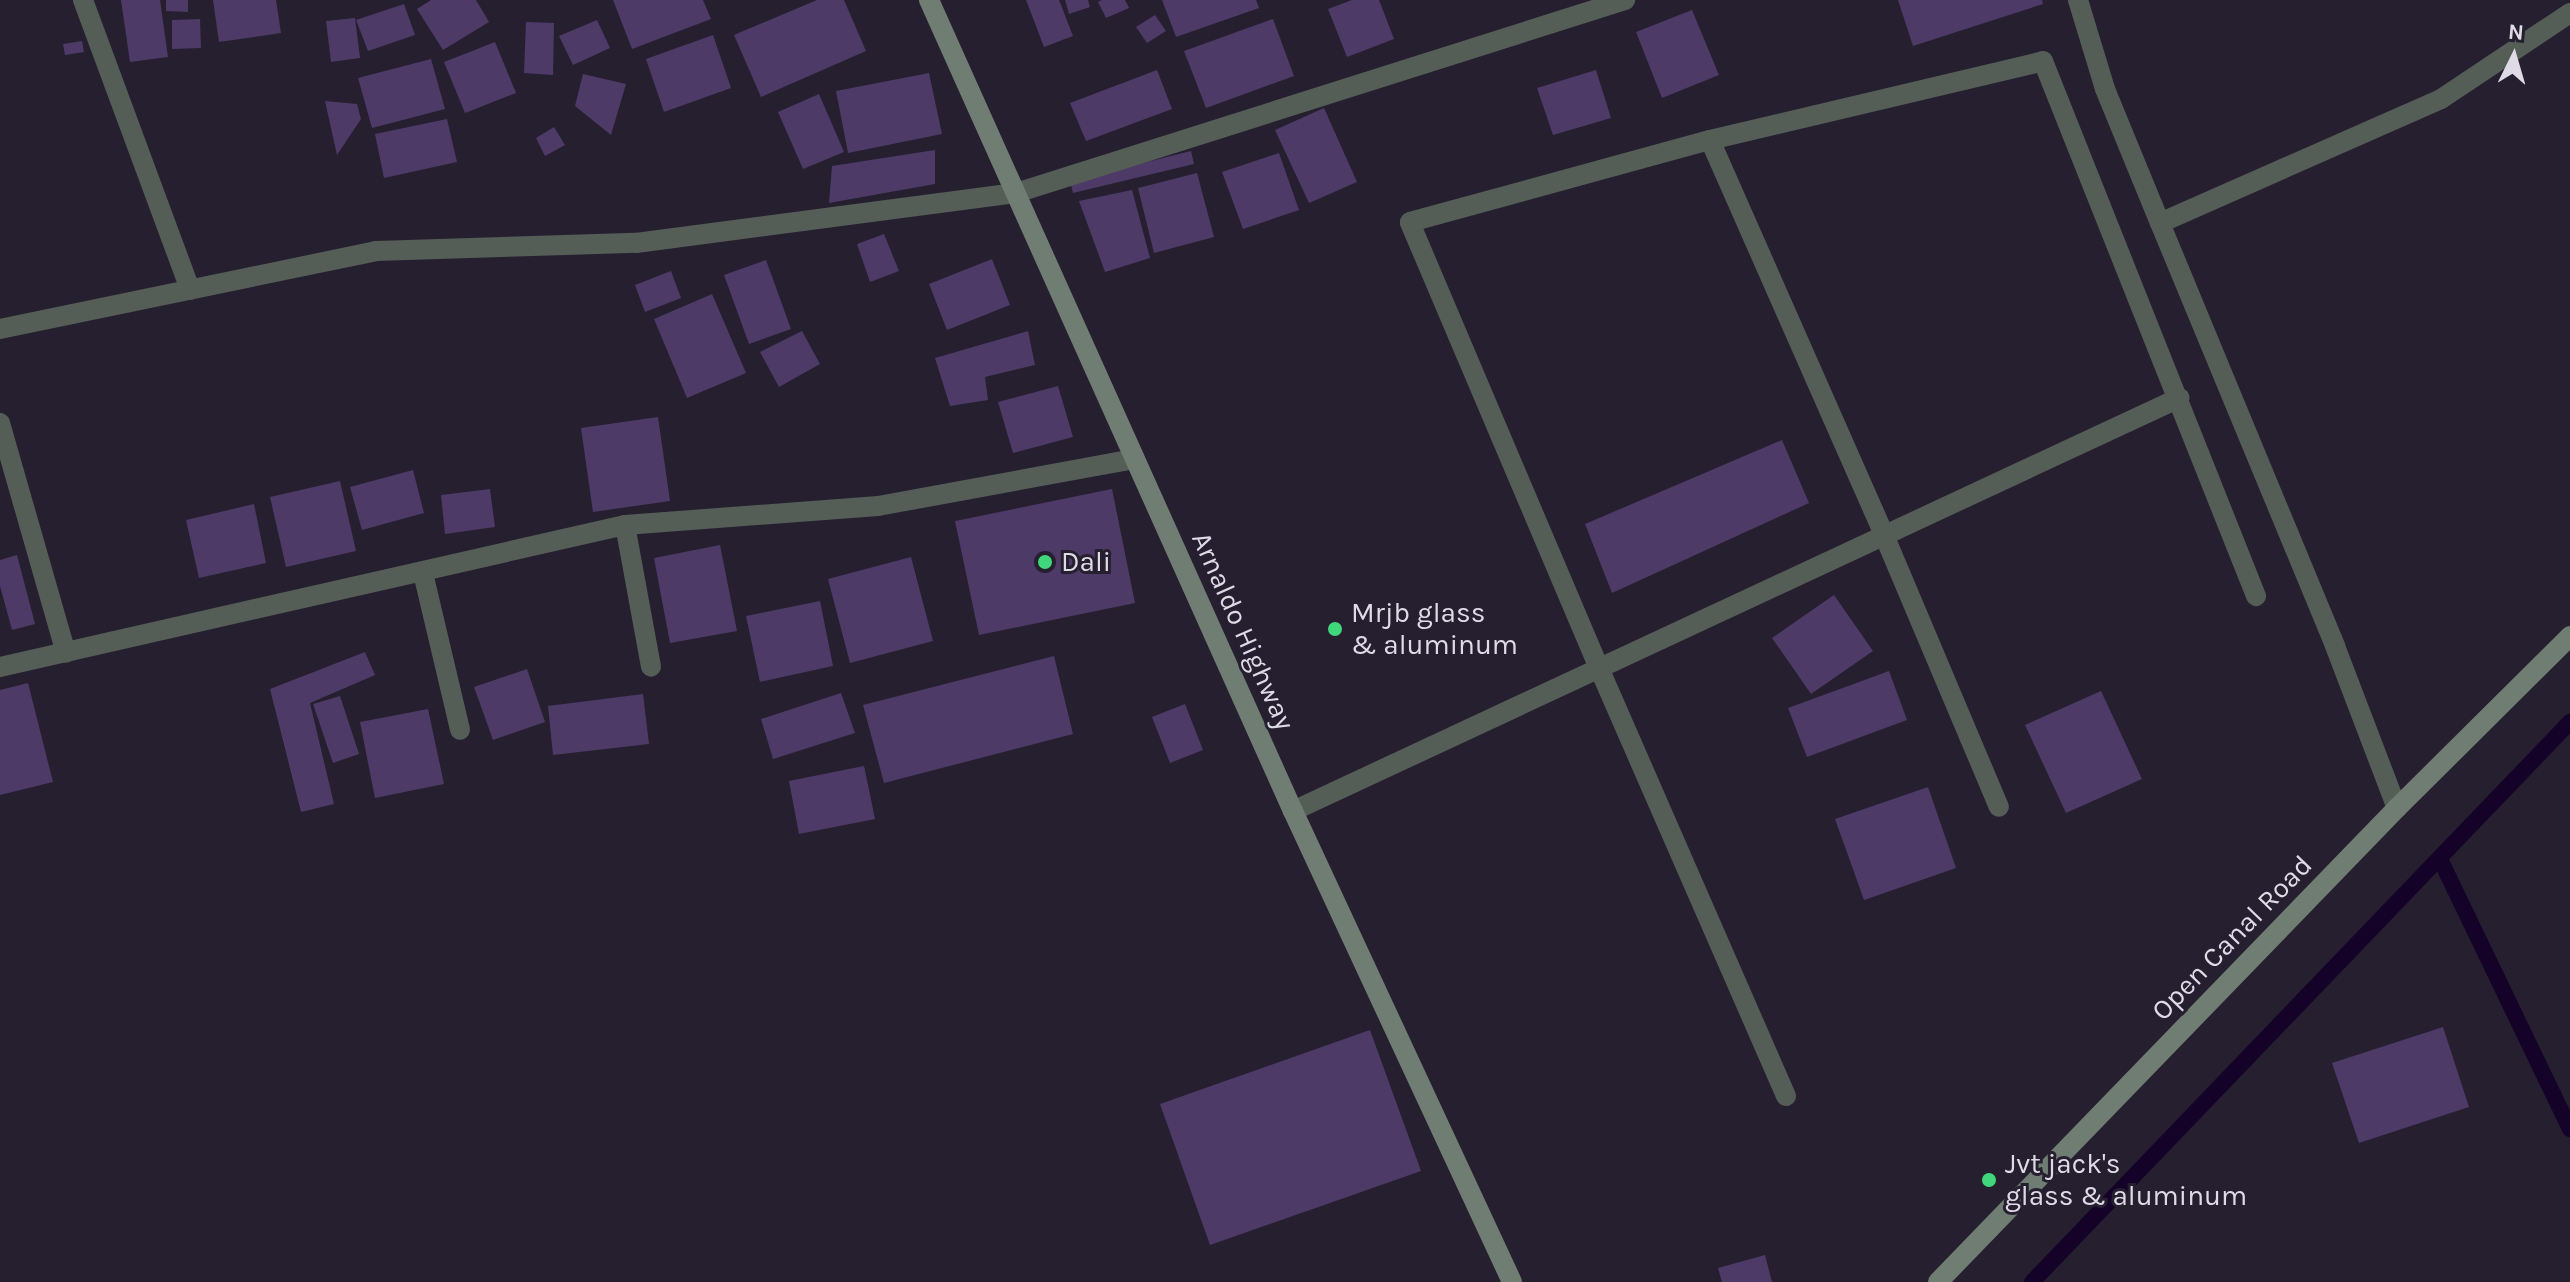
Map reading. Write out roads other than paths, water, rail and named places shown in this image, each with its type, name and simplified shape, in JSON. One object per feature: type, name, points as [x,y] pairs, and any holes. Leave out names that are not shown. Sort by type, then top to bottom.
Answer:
[{"type":"main road","name":"Arnaldo Highway","points":[[929,0],[1293,811],[1512,1282]]},
{"type":"main road","name":"Open Canal Road","points":[[1938,1282],[2397,808],[2570,636]]},
{"type":"street","points":[[83,0],[190,290]]},
{"type":"street","points":[[0,329],[376,251],[636,243],[1016,193],[1625,0]]},
{"type":"street","points":[[2078,0],[2105,89],[2335,646],[2397,808]]},
{"type":"street","points":[[2160,223],[2441,99],[2570,13]]},
{"type":"street","points":[[1786,1096],[1599,668],[1410,222],[1710,140],[2043,61],[2256,596]]},
{"type":"street","points":[[1710,140],[1884,535],[1999,807]]},
{"type":"street","points":[[1293,811],[2179,398]]},
{"type":"street","points":[[0,423],[66,653]]},
{"type":"street","points":[[0,667],[625,525],[878,506],[1135,459]]},
{"type":"street","points":[[625,525],[651,667]]},
{"type":"street","points":[[423,573],[460,730]]},
{"type":"waterway","points":[[2032,1282],[2570,722]]},
{"type":"waterway","points":[[2440,859],[2570,1129]]},
{"type":"place","name":"Dali","points":[[1045,562]]},
{"type":"place","name":"Mrjb glass & aluminum","points":[[1335,629]]},
{"type":"place","name":"Jvt jack's glass & aluminum","points":[[1989,1180]]}]
